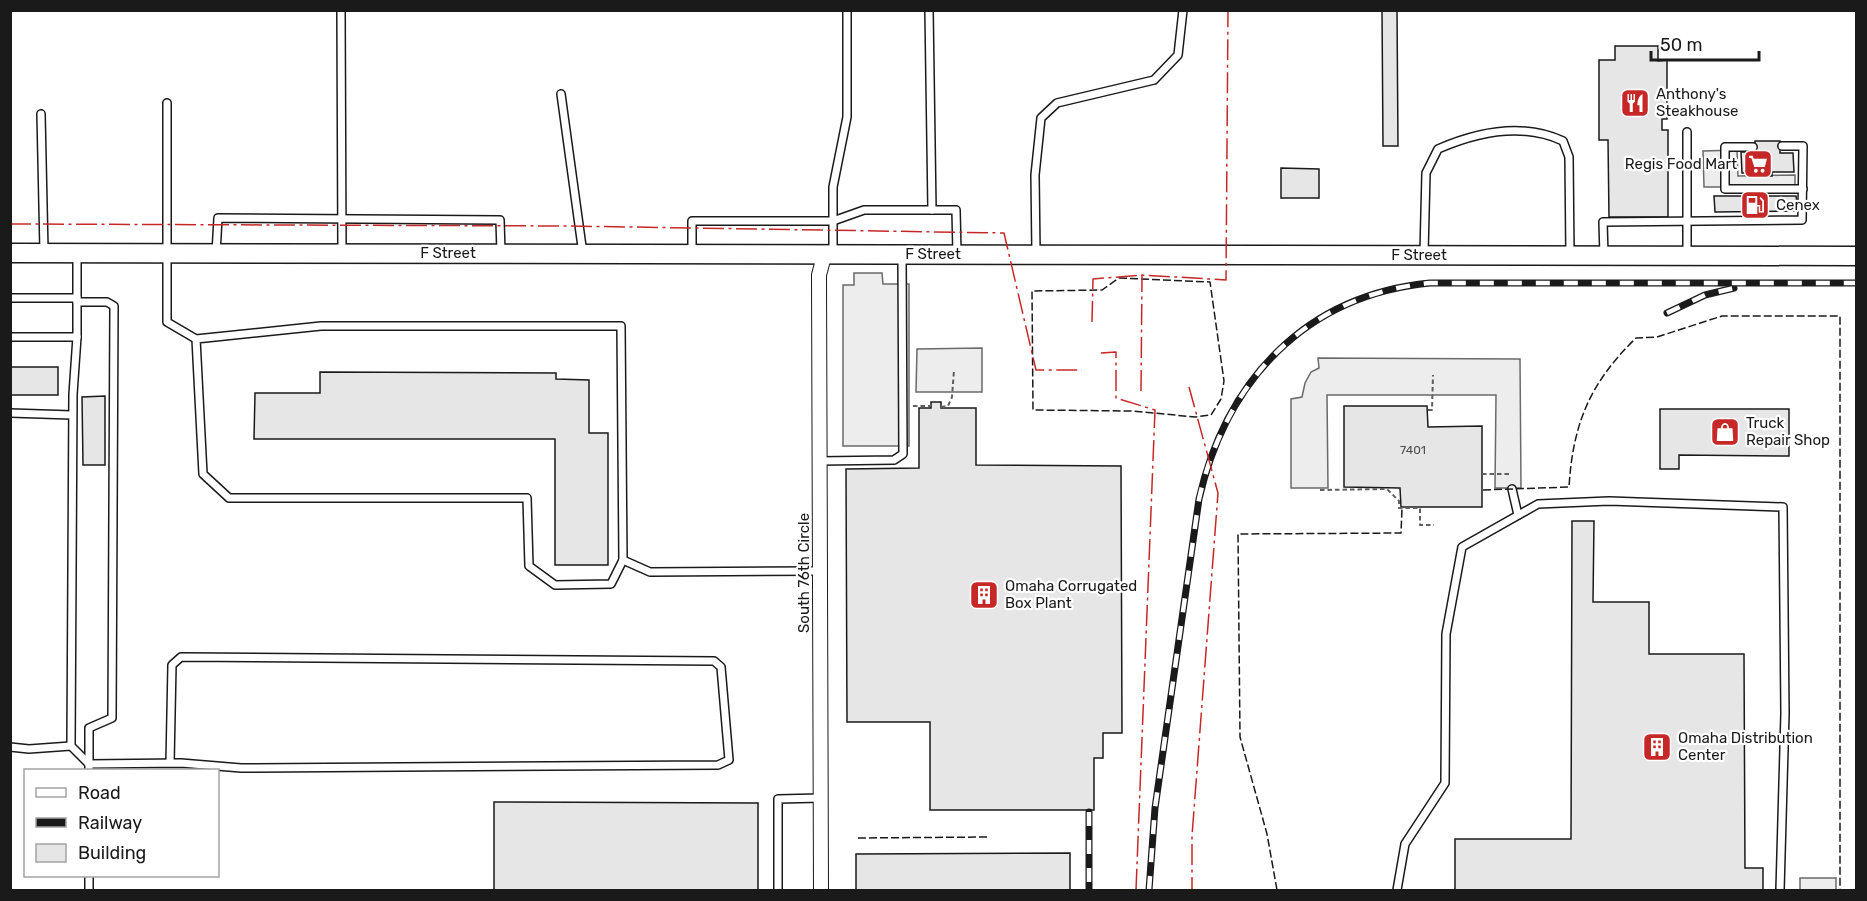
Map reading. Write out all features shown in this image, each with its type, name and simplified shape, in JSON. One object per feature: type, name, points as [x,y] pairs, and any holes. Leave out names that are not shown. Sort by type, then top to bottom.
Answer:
[{"type":"street","name":"F Street","points":[[10,253],[1857,256]]},
{"type":"street","name":"South 76th Circle","points":[[821,891],[819,275],[829,256]]},
{"type":"lane","points":[[341,10],[342,253]]},
{"type":"lane","points":[[829,256],[833,221],[833,187],[847,117],[847,10]]},
{"type":"lane","points":[[929,10],[932,210]]},
{"type":"lane","points":[[1036,254],[1035,175],[1041,118],[1057,103],[1154,80],[1178,55],[1183,10]]},
{"type":"lane","points":[[561,94],[583,254]]},
{"type":"lane","points":[[167,103],[167,322],[196,339],[321,326],[621,326],[623,560],[611,584],[555,585],[529,566],[527,498],[229,498],[202,474],[196,339]]},
{"type":"lane","points":[[41,114],[44,253]]},
{"type":"lane","points":[[1424,254],[1426,173],[1438,149],[1471,135],[1519,130],[1554,136],[1563,141],[1569,158],[1570,255]]},
{"type":"lane","points":[[1687,132],[1687,256]]},
{"type":"lane","points":[[1604,255],[1604,222],[1802,220],[1803,146],[1782,146]]},
{"type":"lane","points":[[1753,147],[1725,147],[1725,189],[1803,189]]},
{"type":"lane","points":[[692,254],[692,221],[833,221],[864,210],[956,210],[957,254]]},
{"type":"lane","points":[[216,253],[218,218],[500,220],[501,253]]},
{"type":"lane","points":[[77,252],[77,337],[72,415],[71,746],[89,767]]},
{"type":"lane","points":[[820,461],[894,460],[903,454],[902,254]]},
{"type":"lane","points":[[10,298],[107,302],[114,306],[112,718],[89,728],[89,767]]},
{"type":"lane","points":[[10,338],[77,337]]},
{"type":"lane","points":[[10,413],[72,415]]},
{"type":"lane","points":[[1512,489],[1518,515]]},
{"type":"lane","points":[[1397,891],[1405,844],[1445,783],[1446,634],[1462,547],[1538,504],[1564,502],[1783,507],[1785,713],[1780,891]]},
{"type":"lane","points":[[623,560],[650,572],[820,571]]},
{"type":"lane","points":[[89,767],[170,763],[241,768],[718,765],[729,760],[720,667],[714,661],[181,657],[172,665],[170,763]]},
{"type":"lane","points":[[10,747],[29,749],[71,746]]},
{"type":"lane","points":[[778,891],[778,799],[821,798]]},
{"type":"path","points":[[941,407],[948,406],[951,401],[954,370]]},
{"type":"path","points":[[1428,410],[1432,410],[1433,375]]},
{"type":"path","points":[[910,406],[931,406]]},
{"type":"path","points":[[1482,474],[1512,474]]},
{"type":"path","points":[[1320,490],[1387,489],[1399,501],[1399,508],[1420,508],[1420,525],[1434,525]]},
{"type":"shaded area","points":[[1737,150],[1738,176],[1795,175],[1795,187],[1704,187],[1703,151]]},
{"type":"shaded area","points":[[854,273],[882,273],[883,284],[909,284],[909,446],[843,446],[843,285],[854,285]]},
{"type":"shaded area","points":[[982,348],[982,392],[916,392],[917,349]]},
{"type":"shaded area","points":[[1318,358],[1520,359],[1521,488],[1495,488],[1496,395],[1327,395],[1328,488],[1291,488],[1291,399],[1302,397],[1305,383],[1311,372],[1319,368]]},
{"type":"shaded area","points":[[1800,878],[1836,878],[1836,890],[1800,890]]},
{"type":"building","points":[[1382,10],[1397,10],[1398,146],[1383,146]]},
{"type":"building","points":[[1615,46],[1658,46],[1658,61],[1667,60],[1667,119],[1662,119],[1662,130],[1668,130],[1668,217],[1609,217],[1608,140],[1599,140],[1599,60],[1615,60]]},
{"type":"building","points":[[1755,141],[1780,141],[1780,153],[1793,153],[1794,172],[1772,172],[1772,176],[1762,176],[1762,173],[1742,173],[1741,152],[1755,152]]},
{"type":"building","points":[[1281,168],[1319,169],[1319,198],[1281,198]]},
{"type":"building","points":[[1714,196],[1796,196],[1798,211],[1715,212]]},
{"type":"building","points":[[10,367],[58,367],[58,395],[10,395]]},
{"type":"building","points":[[320,372],[556,373],[556,379],[589,380],[589,433],[608,433],[608,565],[555,565],[555,439],[254,439],[255,393],[320,393]]},
{"type":"building","points":[[105,396],[105,465],[83,465],[82,397]]},
{"type":"building","name":"Omaha Corrugated Box Plant","points":[[931,402],[941,402],[941,408],[976,408],[976,465],[1121,466],[1122,733],[1103,733],[1103,758],[1094,758],[1094,810],[930,810],[930,722],[847,722],[846,469],[919,468],[919,408],[931,408]]},
{"type":"building","points":[[1344,406],[1427,406],[1428,427],[1482,426],[1482,507],[1401,507],[1400,488],[1344,487]]},
{"type":"building","name":"Truck Repair Shop","points":[[1660,409],[1789,409],[1789,456],[1679,455],[1679,469],[1660,469]]},
{"type":"building","name":"Omaha Distribution Center","points":[[1572,521],[1594,521],[1593,602],[1649,602],[1649,654],[1744,654],[1745,868],[1763,868],[1763,890],[1455,890],[1455,839],[1571,839]]},
{"type":"building","points":[[494,802],[758,803],[758,890],[494,890]]},
{"type":"building","points":[[1070,853],[1070,890],[856,890],[856,854]]},
{"type":"railway","points":[[1149,890],[1155,808],[1199,499],[1212,456],[1229,417],[1251,382],[1278,351],[1309,326],[1345,305],[1385,291],[1430,283],[1856,283]]},
{"type":"railway","points":[[1667,313],[1705,295],[1734,288]]},
{"type":"railway","points":[[1089,812],[1089,890]]},
{"type":"fence","points":[[1119,278],[1210,282],[1224,381],[1221,399],[1211,415],[1195,417],[1133,411],[1033,410],[1032,291],[1102,290],[1119,278]]},
{"type":"fence","points":[[1483,490],[1569,487],[1575,443],[1587,405],[1607,371],[1636,338],[1657,337],[1722,316],[1840,316],[1840,890]]},
{"type":"fence","points":[[1277,890],[1267,834],[1240,737],[1238,534],[1401,533],[1402,509]]},
{"type":"fence","points":[[858,838],[988,837]]},
{"type":"power","points":[[1092,322],[1093,279],[1142,275],[1226,280],[1228,10]]},
{"type":"power","points":[[10,224],[568,226],[1004,233],[1036,370],[1082,370]]},
{"type":"power","points":[[1141,391],[1142,275]]},
{"type":"power","points":[[1101,353],[1116,352],[1116,398],[1155,410],[1136,890]]},
{"type":"power","points":[[1189,387],[1218,493],[1192,836],[1192,890]]},
{"type":"place","name":"Anthony's Steakhouse","points":[[1635,103]]},
{"type":"place","name":"Regis Food Mart","points":[[1758,164]]},
{"type":"place","name":"Cenex","points":[[1755,205]]},
{"type":"place","name":"Truck Repair Shop","points":[[1725,432]]},
{"type":"place","name":"Omaha Corrugated Box Plant","points":[[984,595]]},
{"type":"place","name":"Omaha Distribution Center","points":[[1657,747]]}]
